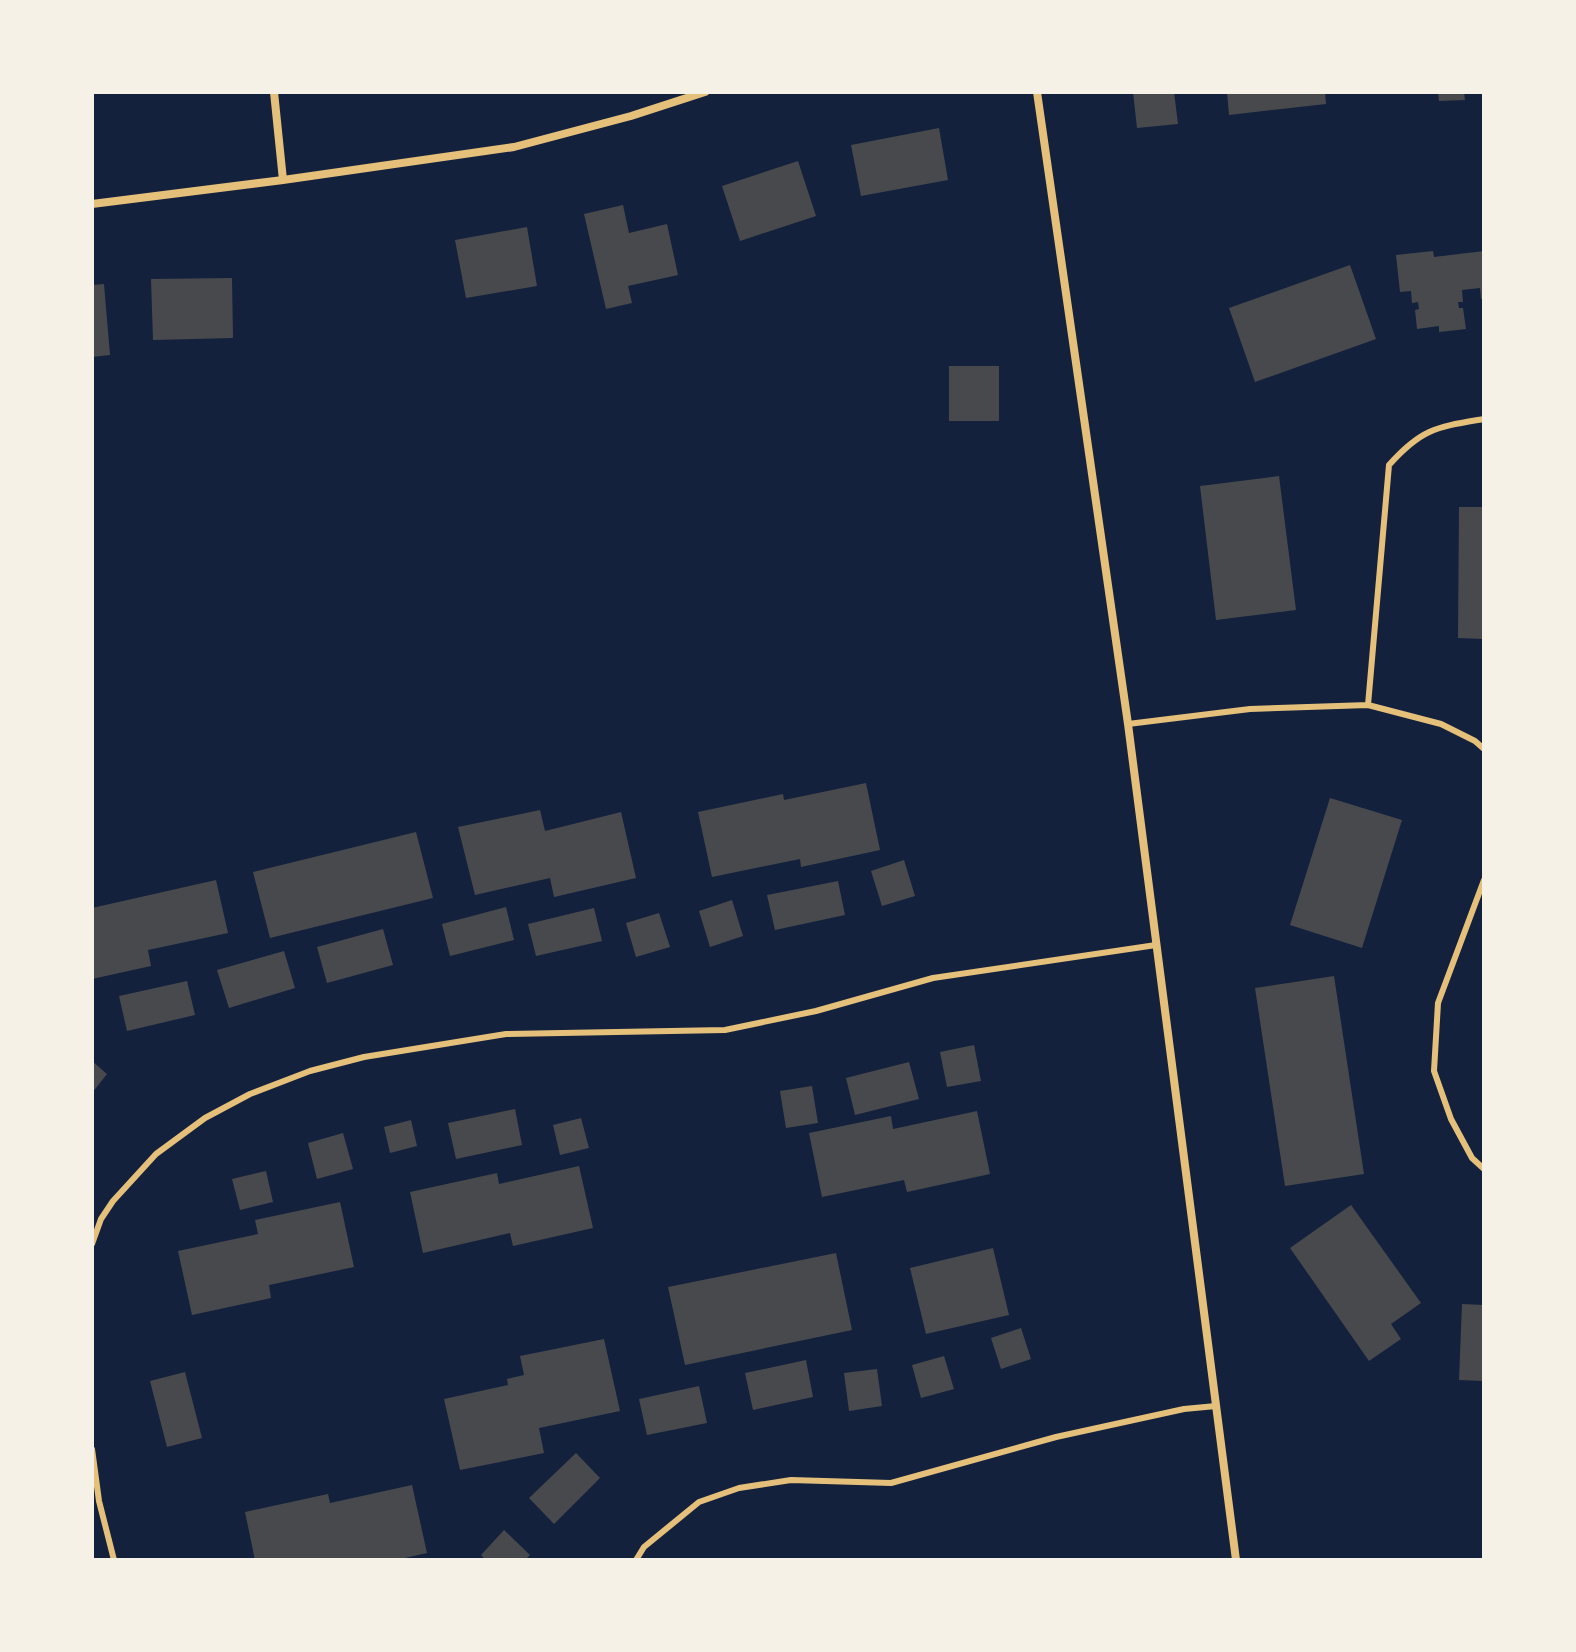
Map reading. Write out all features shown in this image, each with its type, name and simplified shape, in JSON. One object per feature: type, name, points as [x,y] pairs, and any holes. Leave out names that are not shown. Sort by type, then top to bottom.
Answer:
[{"type":"street","points":[[274,92],[283,180]]},
{"type":"street","points":[[92,204],[514,147],[631,116],[705,92]]},
{"type":"street","points":[[1037,92],[1128,724],[1236,1560]]},
{"type":"lane","points":[[1368,705],[1389,465],[1409,442],[1435,427],[1484,419]]},
{"type":"lane","points":[[1128,724],[1250,709],[1368,705],[1441,724],[1484,749]]},
{"type":"lane","points":[[1484,880],[1438,1003],[1434,1071],[1451,1119],[1472,1158],[1484,1169]]},
{"type":"lane","points":[[92,1244],[101,1219],[113,1201],[156,1154],[205,1118],[250,1094],[310,1071],[364,1057],[506,1034],[725,1030],[816,1011],[933,978],[1156,945]]},
{"type":"lane","points":[[636,1560],[644,1547],[699,1502],[739,1488],[791,1480],[891,1483],[1056,1437],[1184,1409],[1216,1406]]},
{"type":"lane","points":[[92,1449],[99,1501],[114,1560]]},
{"type":"building","points":[[1133,92],[1174,92],[1178,124],[1137,128]]},
{"type":"building","points":[[1227,92],[1325,92],[1326,104],[1229,115]]},
{"type":"building","points":[[1438,92],[1464,92],[1465,100],[1439,101]]},
{"type":"building","points":[[939,128],[948,180],[861,196],[851,145]]},
{"type":"building","points":[[798,161],[816,216],[740,241],[722,186]]},
{"type":"building","points":[[623,205],[629,233],[667,224],[678,275],[628,286],[632,303],[606,309],[584,214]]},
{"type":"building","points":[[527,227],[537,286],[466,298],[455,240]]},
{"type":"building","points":[[1433,251],[1434,257],[1484,251],[1484,299],[1481,299],[1480,288],[1462,290],[1463,302],[1458,302],[1459,308],[1463,308],[1466,329],[1439,332],[1439,326],[1417,329],[1415,310],[1419,309],[1418,302],[1412,303],[1411,291],[1400,292],[1396,255]]},
{"type":"building","points":[[1350,265],[1376,339],[1255,382],[1229,308]]},
{"type":"building","points":[[232,278],[233,338],[153,340],[151,279]]},
{"type":"building","points":[[104,284],[110,355],[92,357],[92,285]]},
{"type":"building","points":[[949,366],[999,366],[999,421],[949,421]]},
{"type":"building","points":[[1279,476],[1296,610],[1216,620],[1200,486]]},
{"type":"building","points":[[1459,507],[1484,507],[1484,639],[1458,638]]},
{"type":"building","points":[[866,783],[880,850],[801,867],[800,859],[712,877],[698,812],[783,794],[784,800]]},
{"type":"building","points":[[1330,798],[1402,820],[1362,948],[1290,925]]},
{"type":"building","points":[[540,810],[545,831],[621,812],[636,878],[554,897],[550,878],[475,895],[458,827]]},
{"type":"building","points":[[416,832],[433,898],[270,938],[253,872]]},
{"type":"building","points":[[904,860],[915,896],[882,906],[871,871]]},
{"type":"building","points":[[216,880],[228,933],[148,950],[151,966],[92,979],[92,908]]},
{"type":"building","points":[[838,881],[845,915],[775,930],[767,895]]},
{"type":"building","points":[[732,900],[743,936],[710,947],[699,911]]},
{"type":"building","points":[[506,907],[514,940],[450,956],[442,924]]},
{"type":"building","points":[[594,908],[602,941],[536,956],[528,924]]},
{"type":"building","points":[[659,913],[670,947],[636,957],[626,923]]},
{"type":"building","points":[[383,929],[393,965],[327,983],[317,947]]},
{"type":"building","points":[[284,951],[295,988],[229,1008],[217,970]]},
{"type":"building","points":[[1334,976],[1364,1174],[1285,1186],[1255,988]]},
{"type":"building","points":[[187,981],[195,1015],[127,1031],[119,996]]},
{"type":"building","points":[[974,1045],[981,1081],[947,1087],[940,1052]]},
{"type":"building","points":[[92,1061],[107,1074],[92,1093]]},
{"type":"building","points":[[909,1062],[919,1099],[855,1115],[846,1078]]},
{"type":"building","points":[[812,1086],[818,1123],[786,1128],[780,1091]]},
{"type":"building","points":[[515,1109],[522,1145],[456,1159],[448,1123]]},
{"type":"building","points":[[977,1111],[990,1174],[907,1192],[904,1180],[822,1197],[809,1133],[891,1116],[893,1129]]},
{"type":"building","points":[[581,1118],[589,1148],[560,1155],[553,1125]]},
{"type":"building","points":[[411,1120],[417,1146],[390,1153],[384,1127]]},
{"type":"building","points":[[343,1133],[353,1169],[317,1179],[308,1143]]},
{"type":"building","points":[[579,1166],[593,1228],[513,1246],[510,1233],[423,1253],[410,1192],[497,1173],[499,1184]]},
{"type":"building","points":[[266,1171],[273,1202],[240,1210],[232,1179]]},
{"type":"building","points":[[340,1202],[354,1267],[269,1285],[271,1298],[192,1315],[178,1251],[258,1234],[255,1220]]},
{"type":"building","points":[[1351,1205],[1421,1303],[1391,1324],[1401,1339],[1369,1361],[1290,1248]]},
{"type":"building","points":[[993,1248],[1009,1315],[926,1334],[910,1268]]},
{"type":"building","points":[[836,1253],[852,1330],[685,1365],[668,1287]]},
{"type":"building","points":[[1462,1304],[1484,1305],[1484,1381],[1459,1380]]},
{"type":"building","points":[[1021,1328],[1031,1359],[1001,1369],[991,1338]]},
{"type":"building","points":[[604,1339],[620,1411],[539,1428],[544,1453],[460,1470],[444,1399],[508,1385],[507,1379],[524,1375],[520,1356]]},
{"type":"building","points":[[944,1356],[954,1389],[921,1398],[912,1365]]},
{"type":"building","points":[[806,1360],[813,1397],[753,1410],[745,1373]]},
{"type":"building","points":[[877,1369],[882,1406],[849,1411],[844,1373]]},
{"type":"building","points":[[185,1372],[202,1438],[167,1447],[150,1381]]},
{"type":"building","points":[[699,1386],[707,1423],[647,1435],[639,1399]]},
{"type":"building","points":[[576,1453],[600,1478],[554,1524],[529,1498]]},
{"type":"building","points":[[412,1485],[427,1553],[396,1560],[255,1560],[245,1512],[328,1494],[330,1503]]},
{"type":"building","points":[[504,1530],[530,1555],[525,1560],[486,1560],[481,1555]]}]
